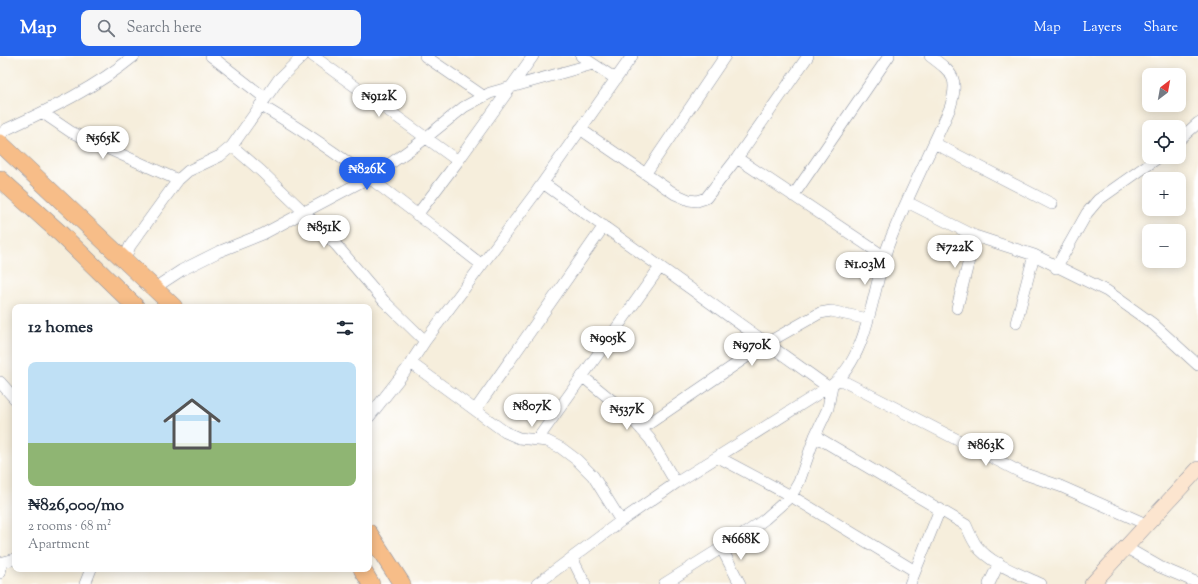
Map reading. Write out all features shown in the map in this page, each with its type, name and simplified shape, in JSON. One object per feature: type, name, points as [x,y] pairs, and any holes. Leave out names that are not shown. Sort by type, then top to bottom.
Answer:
[{"type":"main road","points":[[0,143],[171,304]]},
{"type":"main road","points":[[0,179],[61,234],[133,304]]},
{"type":"main road","points":[[372,538],[402,584]]},
{"type":"main road","points":[[364,572],[371,584]]},
{"type":"street","points":[[0,135],[6,129],[80,94],[113,73],[134,56]]},
{"type":"street","points":[[211,56],[263,102],[369,178],[482,264]]},
{"type":"street","points":[[125,260],[130,246],[178,180],[188,171],[220,156],[232,146],[279,79],[303,56]]},
{"type":"street","points":[[313,56],[458,160]]},
{"type":"street","points":[[425,56],[483,96]]},
{"type":"street","points":[[417,214],[533,56]]},
{"type":"street","points":[[581,56],[616,79]]},
{"type":"street","points":[[372,413],[411,363],[425,341],[543,183],[632,56]]},
{"type":"street","points":[[646,173],[725,56]]},
{"type":"street","points":[[580,130],[646,173],[675,194],[689,200],[697,201],[706,198],[737,158],[808,56]]},
{"type":"street","points":[[793,196],[889,56]]},
{"type":"street","points":[[538,584],[621,521],[676,482],[833,384],[850,367],[868,320],[888,245],[950,108],[956,90],[954,78],[930,56]]},
{"type":"street","points":[[157,290],[162,282],[182,270],[218,252],[263,234],[369,178],[426,138],[464,107],[483,96],[592,64]]},
{"type":"street","points":[[43,112],[72,132],[178,180]]},
{"type":"street","points":[[1186,134],[1198,123]]},
{"type":"street","points":[[934,143],[1052,204]]},
{"type":"street","points":[[232,146],[304,212],[384,300],[425,341]]},
{"type":"street","points":[[737,158],[885,257]]},
{"type":"street","points":[[1056,268],[1087,213],[1098,200],[1149,164]]},
{"type":"street","points":[[543,183],[767,343],[833,384],[1022,472],[1060,486],[1146,524]]},
{"type":"street","points":[[907,202],[975,236],[1034,255],[1056,268],[1107,291],[1153,324],[1198,365]]},
{"type":"street","points":[[476,409],[604,226]]},
{"type":"street","points":[[957,308],[975,236]]},
{"type":"street","points":[[1016,323],[1034,255]]},
{"type":"street","points":[[537,440],[660,267]]},
{"type":"street","points":[[641,429],[767,343],[820,313],[831,311],[868,320]]},
{"type":"street","points":[[411,363],[476,409],[505,432],[519,438],[547,441],[561,448],[577,460],[593,476],[621,521]]},
{"type":"street","points":[[582,376],[626,412],[650,439],[676,482]]},
{"type":"street","points":[[0,382],[12,396]]},
{"type":"street","points":[[664,584],[722,549],[765,519],[791,496],[799,482],[815,436],[828,408],[833,384]]},
{"type":"street","points":[[815,436],[940,509],[966,526],[979,548],[999,564],[1040,584]]},
{"type":"street","points":[[718,457],[791,496],[916,571]]},
{"type":"street","points":[[1092,584],[1198,469]]},
{"type":"street","points":[[910,584],[940,509]]},
{"type":"street","points":[[1125,547],[1160,567],[1191,582]]},
{"type":"street","points":[[722,549],[740,584]]},
{"type":"street","points":[[572,558],[585,584]]},
{"type":"street","points":[[1,567],[12,561]]},
{"type":"street","points":[[989,584],[999,564]]},
{"type":"street","points":[[85,584],[90,572]]}]
